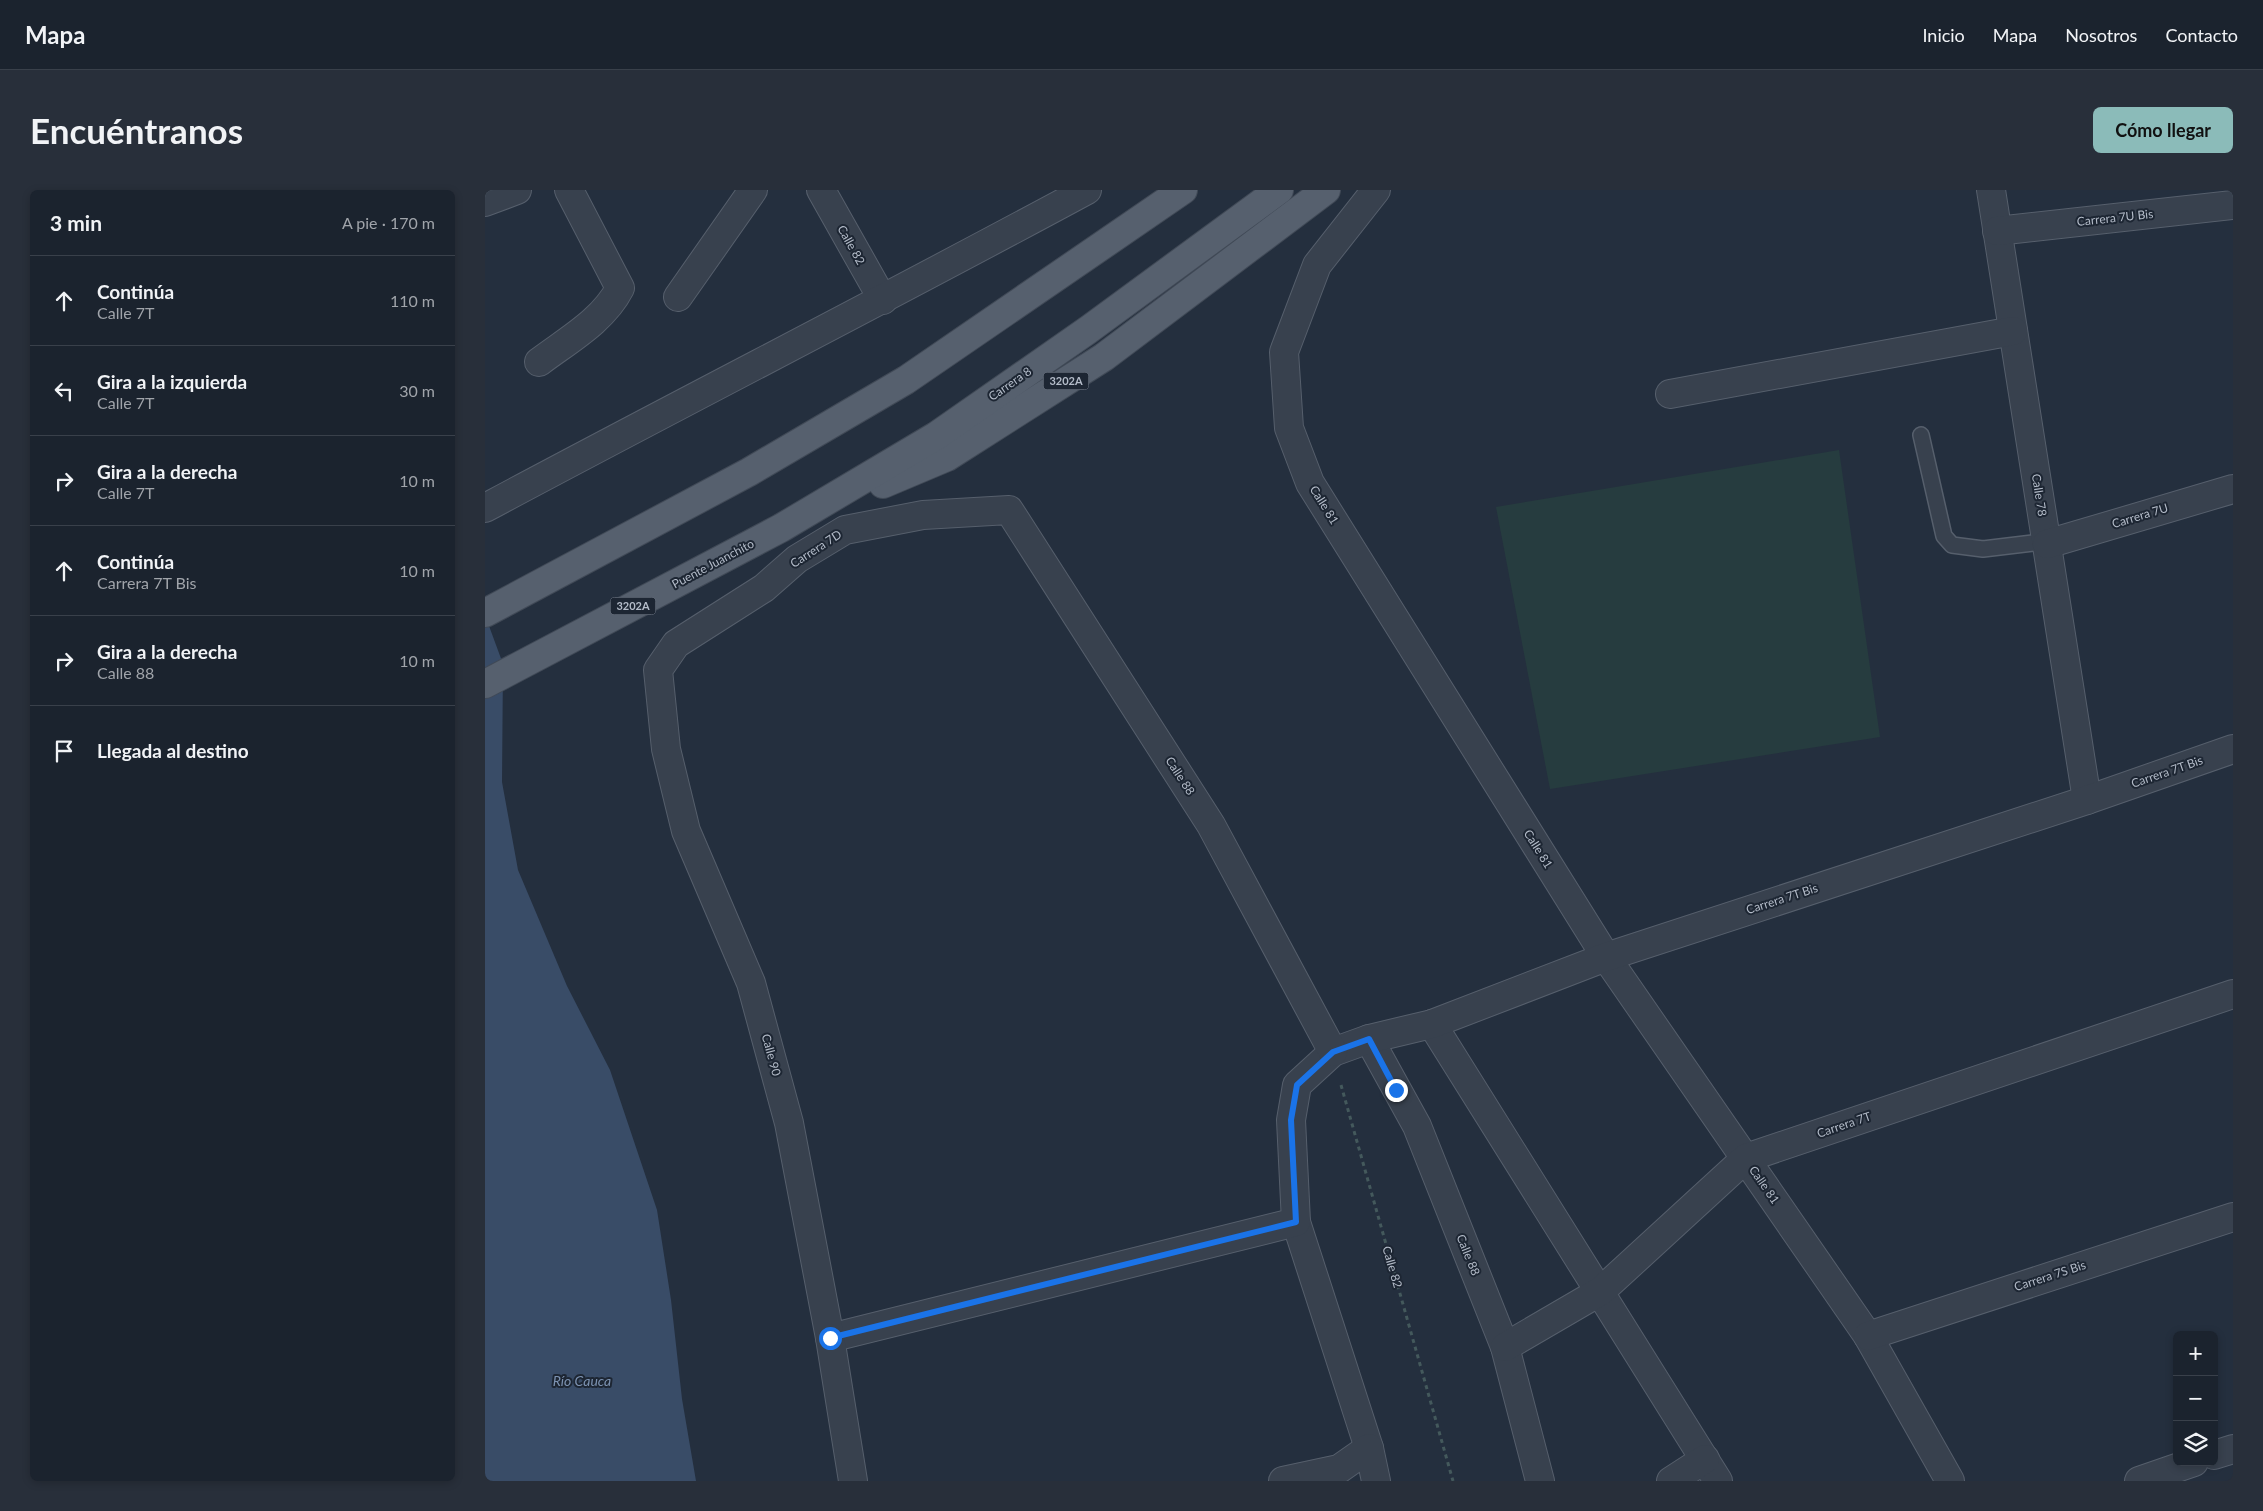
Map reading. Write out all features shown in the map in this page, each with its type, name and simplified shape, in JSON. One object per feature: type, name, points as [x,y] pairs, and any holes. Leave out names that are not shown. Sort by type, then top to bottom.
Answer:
[{"type":"main road","points":[[485,613],[749,472],[906,380],[1183,190]]},
{"type":"main road","name":"Carrera 8","points":[[781,528],[936,436],[1088,330],[1279,190]]},
{"type":"main road","name":"3202A","points":[[781,528],[947,457],[1105,357],[1326,190]]},
{"type":"main road","name":"Puente Juanchito","points":[[485,684],[781,528]]},
{"type":"street","points":[[485,202],[517,190]]},
{"type":"street","points":[[539,362],[593,321],[612,302],[619,288],[569,190]]},
{"type":"street","points":[[678,297],[753,190]]},
{"type":"street","name":"Calle 82","points":[[821,190],[883,300]]},
{"type":"street","points":[[485,508],[704,391],[883,300],[1087,190]]},
{"type":"street","name":"Calle 81","points":[[1376,190],[1317,265],[1284,352],[1289,428],[1310,483],[1606,957],[1868,1336],[1950,1481]]},
{"type":"street","name":"Calle 78","points":[[1991,190],[2087,800]]},
{"type":"street","name":"Carrera 7U Bis","points":[[1997,232],[2233,205]]},
{"type":"street","points":[[1670,394],[2013,331]]},
{"type":"street","name":"Carrera 7U","points":[[2047,544],[2233,488]]},
{"type":"street","name":"Carrera 7D","points":[[676,644],[764,588],[797,559],[845,530],[923,516],[1009,510]]},
{"type":"street","name":"Calle 88","points":[[1009,510],[1211,825],[1333,1052]]},
{"type":"street","name":"Calle 90","points":[[676,644],[658,670],[666,749],[687,831],[751,983],[789,1122],[830,1338],[853,1481]]},
{"type":"street","name":"Carrera 7T Bis","points":[[1333,1052],[1369,1039],[1432,1024],[1606,957],[2087,800],[2233,749]]},
{"type":"street","name":"Carrera 7T","points":[[1505,1347],[1601,1291],[1746,1158],[2233,994]]},
{"type":"street","points":[[1432,1024],[1712,1470],[1671,1481]]},
{"type":"street","name":"Calle 88","points":[[1369,1039],[1417,1126],[1505,1347],[1540,1481]]},
{"type":"street","points":[[1333,1052],[1297,1085],[1291,1120],[1296,1222],[1369,1448],[1376,1481]]},
{"type":"street","name":"Carrera 7S Bis","points":[[1868,1336],[2233,1218]]},
{"type":"street","points":[[830,1338],[1296,1222]]},
{"type":"street","points":[[1283,1481],[1339,1469],[1369,1448]]},
{"type":"street","points":[[2218,1454],[2233,1449]]},
{"type":"street","points":[[2139,1481],[2182,1466]]},
{"type":"lane","points":[[1921,434],[1944,536],[1951,545],[1983,549],[2033,543],[2047,544]]},
{"type":"path","name":"Calle 82","points":[[1333,1052],[1365,1173],[1453,1481]]},
{"type":"green space","points":[[1839,450],[1880,737],[1550,789],[1496,507]]},
{"type":"water","name":"Río Cauca","points":[[485,615],[503,664],[502,782],[518,870],[567,986],[610,1070],[657,1210],[671,1300],[682,1399],[696,1481],[485,1481]]},
{"type":"route","points":[[830,1338],[1296,1222],[1291,1120],[1297,1085],[1333,1052],[1369,1039],[1396,1090]]}]
